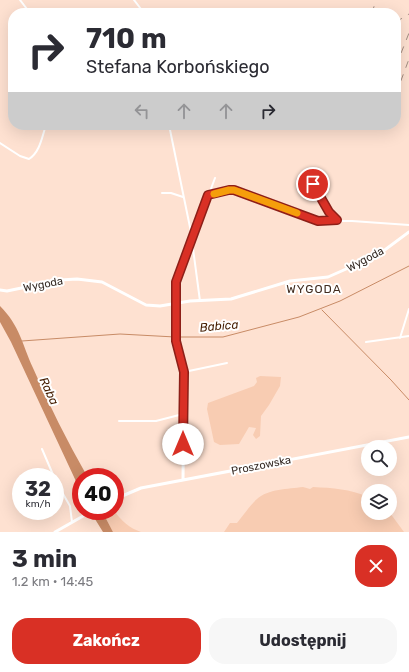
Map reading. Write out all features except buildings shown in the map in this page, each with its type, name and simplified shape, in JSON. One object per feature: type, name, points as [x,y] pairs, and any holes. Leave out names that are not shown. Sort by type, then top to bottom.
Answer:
[{"type":"street","points":[[20,0],[26,8]]},
{"type":"street","points":[[134,0],[140,8]]},
{"type":"street","points":[[0,143],[20,156],[29,159],[36,153],[40,146],[45,130]]},
{"type":"street","points":[[170,130],[192,239],[200,301]]},
{"type":"street","points":[[183,480],[184,372],[176,341],[176,282],[215,178]]},
{"type":"street","points":[[313,184],[329,212],[337,220]]},
{"type":"street","points":[[208,195],[234,190],[318,221],[337,220],[409,225]]},
{"type":"street","points":[[162,193],[171,193],[183,198]]},
{"type":"street","name":"Wygoda","points":[[0,290],[8,291],[77,278],[102,282],[146,305],[160,306],[175,303],[231,299],[284,282],[328,277],[378,255],[409,232]]},
{"type":"street","points":[[400,338],[409,309]]},
{"type":"street","points":[[366,342],[409,336]]},
{"type":"street","points":[[184,372],[227,363]]},
{"type":"street","points":[[119,421],[156,421],[184,414]]},
{"type":"street","name":"Proszowska","points":[[124,495],[136,489],[409,437]]},
{"type":"street","points":[[42,449],[50,468]]},
{"type":"street","points":[[64,496],[70,506],[72,522]]},
{"type":"street","points":[[55,532],[76,520]]},
{"type":"street","points":[[64,526],[65,532]]},
{"type":"shaded area","points":[[0,306],[7,313],[16,328],[52,409],[82,468],[72,468],[72,473],[11,342],[0,322]]},
{"type":"shaded area","points":[[260,376],[281,377],[280,386],[261,416],[260,436],[256,439],[253,435],[256,428],[249,427],[239,444],[220,445],[214,442],[207,409],[208,403],[254,386],[257,382],[256,378]]},
{"type":"shaded area","points":[[303,487],[310,489],[313,487],[341,489],[355,492],[361,494],[361,520],[395,520],[404,532],[224,532],[230,523],[237,523],[257,499],[267,493]]},
{"type":"shaded area","points":[[96,520],[107,520],[113,532],[103,532]]},
{"type":"shaded area","points":[[107,520],[122,520],[126,524],[141,532],[113,532]]},
{"type":"waterway","name":"Babica","points":[[178,337],[223,337],[299,317],[340,301],[409,266]]},
{"type":"waterway","points":[[322,310],[409,400]]},
{"type":"waterway","name":"Babica","points":[[22,341],[120,334],[175,337]]},
{"type":"railway","points":[[374,8],[376,0]]},
{"type":"railway","points":[[401,19],[409,14]]},
{"type":"railway","points":[[401,53],[409,33]]},
{"type":"railway","points":[[401,81],[409,59]]},
{"type":"slow traffic","points":[[214,194],[234,190],[282,206],[297,213]]},
{"type":"district","name":"WYGODA","points":[[314,289]]},
{"type":"route","points":[[183,444],[184,372],[182,359],[178,351],[176,341],[176,282],[208,195],[211,196],[218,192],[234,190],[282,206],[318,221],[337,220],[329,212],[322,197],[313,184]]},
{"type":"water label","name":"Raba","points":[[49,391]]}]
